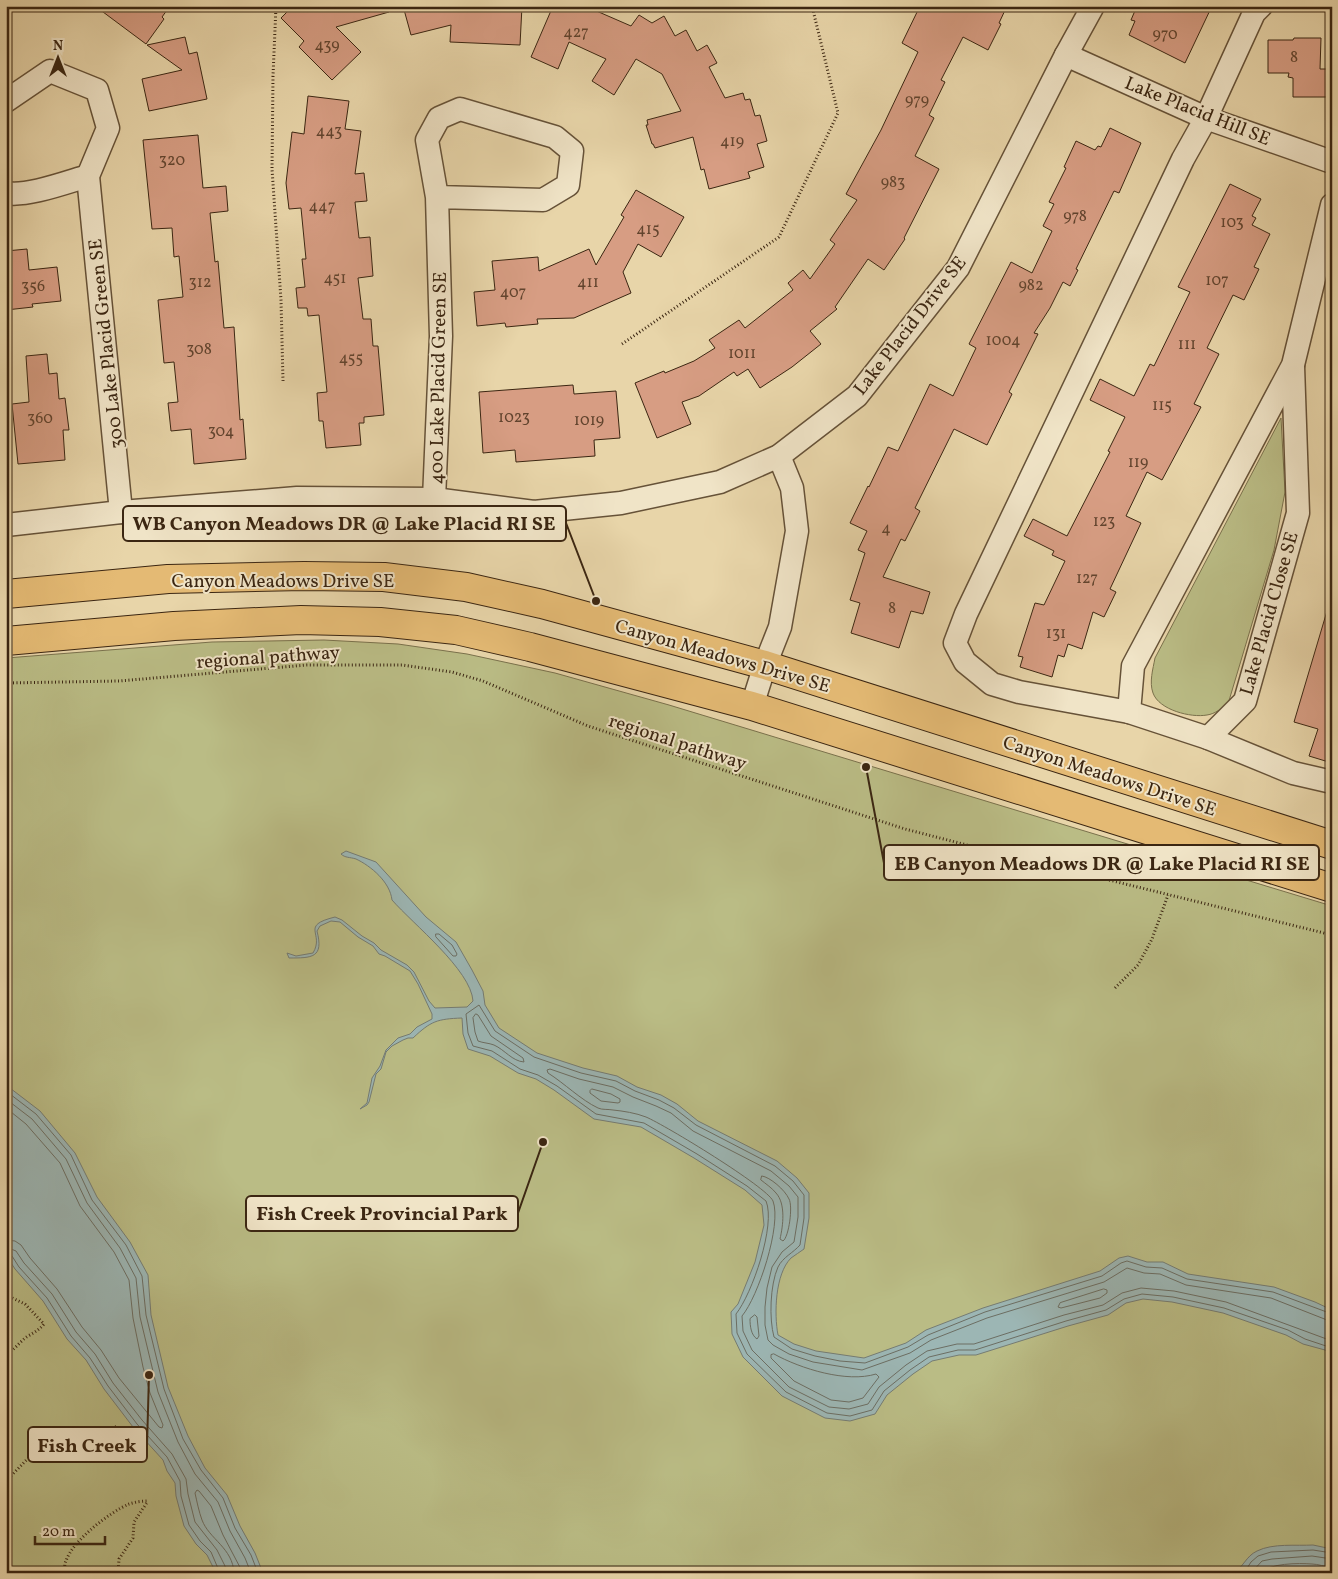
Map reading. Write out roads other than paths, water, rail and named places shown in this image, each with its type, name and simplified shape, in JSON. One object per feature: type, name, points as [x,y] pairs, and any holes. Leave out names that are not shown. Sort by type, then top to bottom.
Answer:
[{"type":"main road","name":"Canyon Meadows Drive SE","points":[[6,594],[168,579],[304,576],[384,577],[466,587],[542,604],[765,665],[1332,845]]},
{"type":"main road","points":[[6,642],[174,626],[301,620],[380,622],[456,630],[530,647],[752,706],[1332,888]]},
{"type":"street","name":"Lake Placid Drive SE","points":[[6,525],[121,512],[297,498],[434,499],[534,512],[621,504],[720,482],[779,456],[857,396],[958,268],[1066,55],[1093,6]]},
{"type":"street","points":[[1261,6],[1254,13],[1206,118],[1183,159],[966,614],[955,643],[965,662],[992,684],[1019,692],[1129,712],[1208,738],[1293,773],[1332,782]]},
{"type":"street","name":"Lake Placid Hill SE","points":[[1066,55],[1206,118],[1332,162]]},
{"type":"street","name":"300 Lake Placid Green SE","points":[[6,101],[50,71],[97,90],[108,128],[88,176],[121,512]]},
{"type":"street","name":"400 Lake Placid Green SE","points":[[434,499],[442,336],[437,197],[427,140],[439,118],[460,108],[555,137],[572,151],[568,185],[543,200],[437,197]]},
{"type":"street","points":[[6,193],[14,194],[48,187],[88,176]]},
{"type":"street","name":"Lake Placid Close SE","points":[[1129,712],[1132,666],[1293,365],[1332,205]]},
{"type":"street","name":"Lake Placid Close SE","points":[[1208,738],[1244,701],[1298,513],[1293,365]]},
{"type":"street","points":[[752,706],[780,627],[797,531],[792,488],[779,456]]},
{"type":"water","points":[[346,851],[376,862],[426,917],[456,942],[483,991],[485,1005],[499,1028],[537,1053],[583,1068],[617,1076],[637,1087],[661,1095],[677,1104],[698,1121],[777,1161],[797,1178],[809,1193],[809,1218],[804,1249],[791,1258],[786,1265],[779,1284],[776,1306],[778,1335],[794,1344],[816,1351],[864,1358],[906,1343],[926,1330],[983,1308],[1100,1271],[1119,1258],[1128,1256],[1147,1262],[1163,1262],[1188,1274],[1274,1287],[1332,1310],[1332,1354],[1303,1344],[1286,1335],[1223,1313],[1172,1302],[1143,1299],[1126,1303],[1108,1315],[976,1355],[959,1355],[932,1361],[887,1395],[875,1414],[850,1421],[825,1418],[782,1396],[743,1357],[732,1334],[731,1312],[738,1304],[755,1262],[764,1225],[762,1205],[745,1190],[641,1127],[594,1119],[536,1079],[518,1073],[490,1056],[468,1049],[463,1034],[462,1018],[446,1019],[430,1024],[413,1038],[408,1038],[392,1046],[386,1052],[381,1069],[376,1074],[369,1102],[360,1109],[367,1103],[372,1078],[380,1066],[386,1050],[398,1038],[410,1034],[417,1027],[432,1019],[432,1014],[418,984],[410,971],[379,954],[373,946],[358,937],[340,922],[331,921],[320,926],[317,931],[319,947],[314,955],[304,958],[289,958],[287,953],[296,956],[313,953],[316,946],[315,927],[324,920],[335,917],[342,920],[381,950],[407,965],[414,972],[429,1001],[435,1008],[467,1007],[473,1001],[470,989],[452,962],[392,900],[388,887],[379,875],[362,862],[341,854]]},
{"type":"water","points":[[6,1085],[40,1111],[75,1153],[97,1197],[130,1242],[148,1275],[151,1315],[168,1387],[188,1436],[205,1468],[227,1495],[263,1573],[216,1573],[207,1555],[196,1544],[184,1526],[176,1496],[175,1483],[167,1471],[163,1460],[133,1427],[104,1389],[86,1360],[67,1339],[43,1301],[15,1269],[6,1255]]},
{"type":"water","points":[[1313,1545],[1332,1549],[1332,1573],[1233,1573],[1253,1553],[1263,1548]]},
{"type":"place","name":"WB Canyon Meadows DR @ Lake Placid RI SE","points":[[596,601]]},
{"type":"place","name":"EB Canyon Meadows DR @ Lake Placid RI SE","points":[[866,767]]},
{"type":"place","name":"Fish Creek Provincial Park","points":[[543,1142]]},
{"type":"place","name":"Fish Creek","points":[[149,1375]]}]
